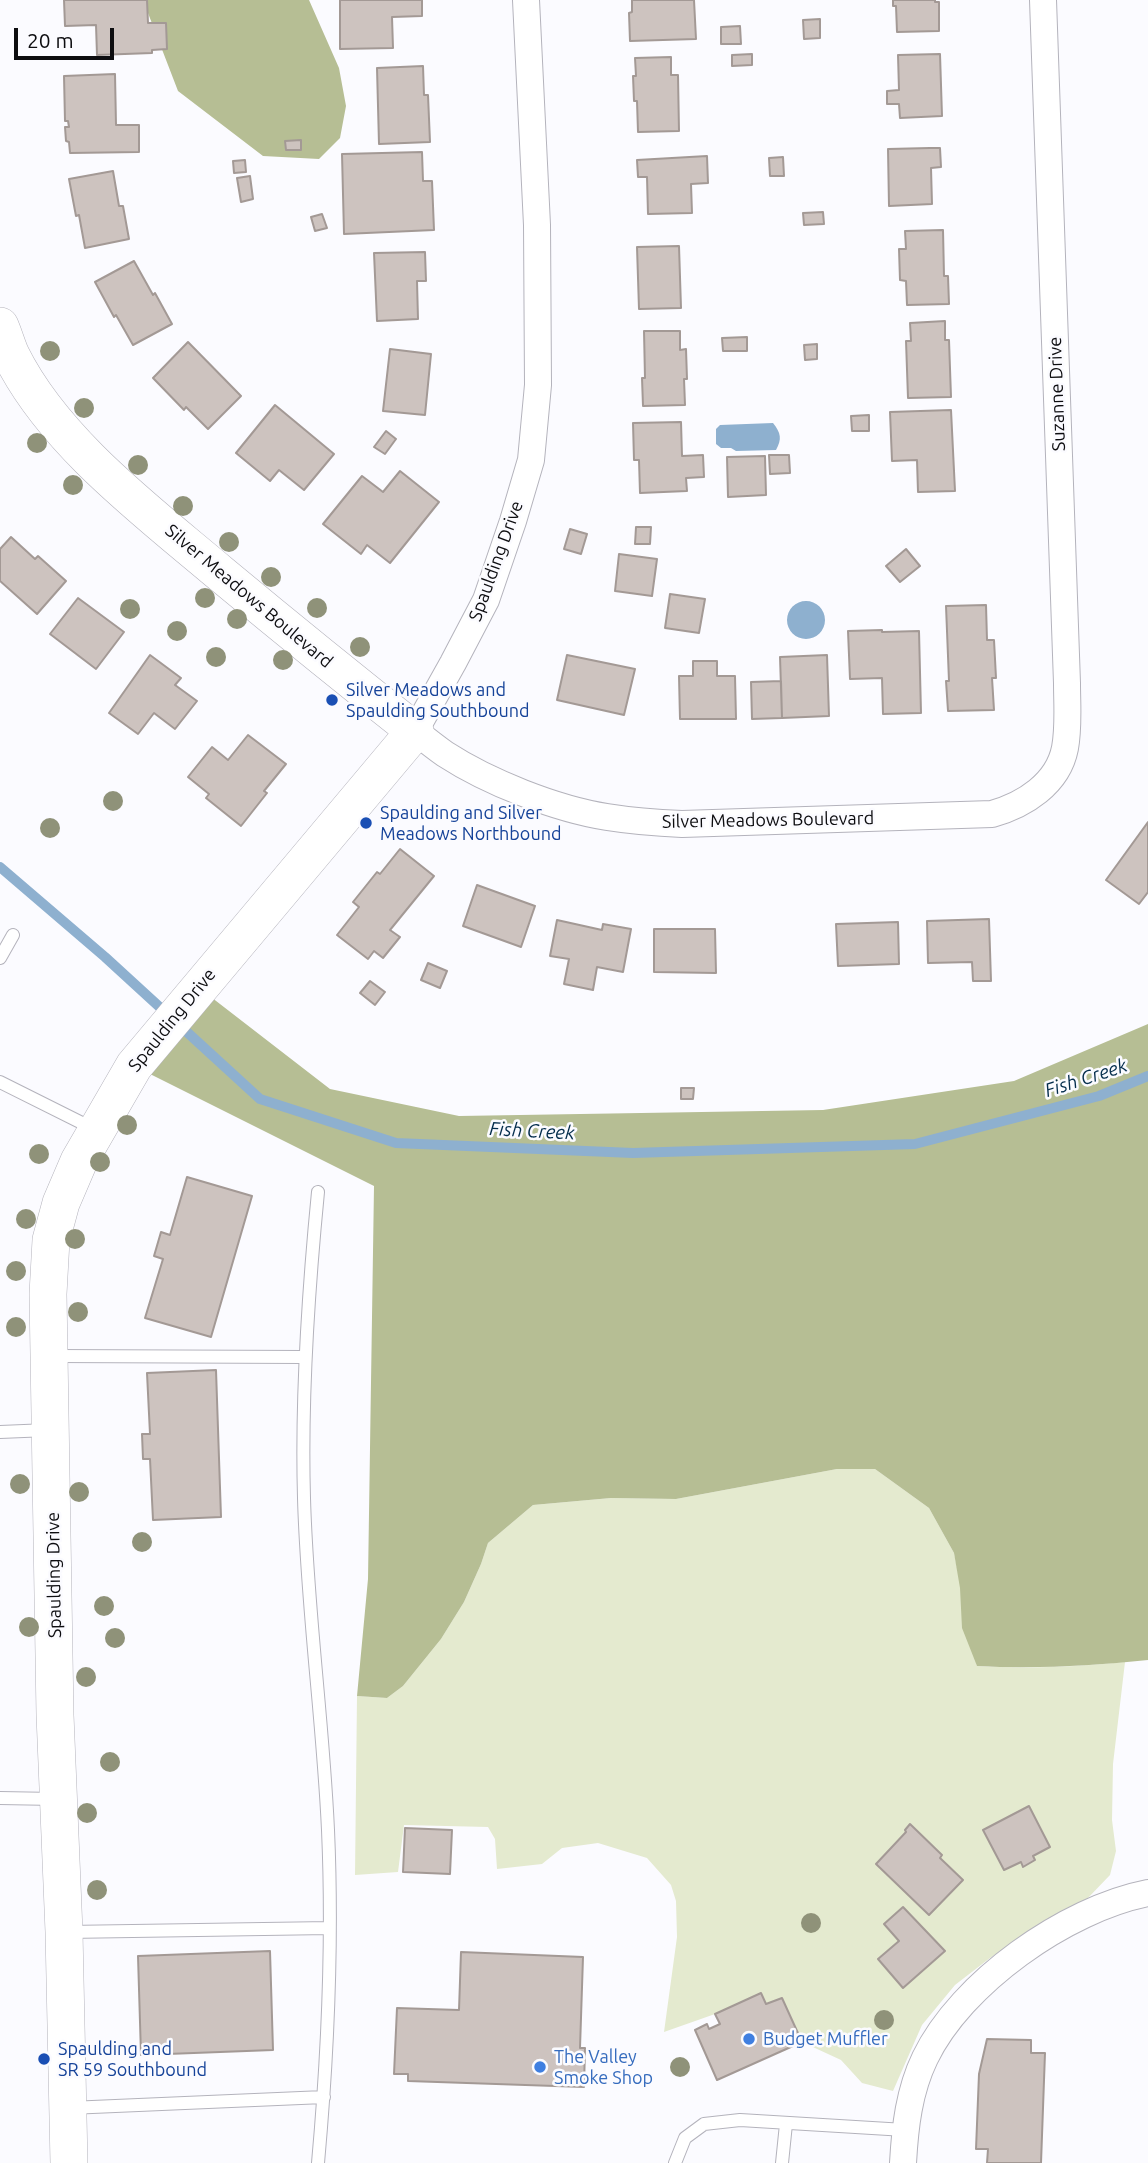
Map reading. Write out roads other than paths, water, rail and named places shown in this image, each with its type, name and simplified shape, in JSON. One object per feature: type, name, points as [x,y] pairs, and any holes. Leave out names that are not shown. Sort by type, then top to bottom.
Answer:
[{"type":"street","name":"Spaulding Drive","points":[[69,2163],[64,1932],[55,1715],[48,1294],[51,1240],[61,1203],[79,1161],[134,1066],[415,731],[486,600],[531,460],[538,384],[537,238],[526,0]]},
{"type":"street","name":"Suzanne Drive","points":[[1044,0],[1067,683],[1065,750],[1059,766],[1046,783]]},
{"type":"street","name":"Silver Meadows Boulevard","points":[[0,326],[11,355],[33,392],[66,435],[162,524],[444,754],[520,791],[604,817],[643,822],[726,823],[992,814],[1012,808],[1046,783]]},
{"type":"street","points":[[903,2163],[905,2130],[913,2090],[924,2059],[941,2030],[968,1998],[1021,1953],[1075,1919],[1148,1894]]},
{"type":"lane","points":[[0,958],[13,935]]},
{"type":"lane","points":[[0,1082],[97,1130]]},
{"type":"lane","points":[[318,1192],[304,1357],[304,1500],[328,1831],[330,1998],[318,2163]]},
{"type":"lane","points":[[50,1356],[304,1357]]},
{"type":"lane","points":[[0,1432],[52,1430]]},
{"type":"lane","points":[[0,1798],[59,1799]]},
{"type":"lane","points":[[64,1932],[329,1928]]},
{"type":"lane","points":[[69,2108],[324,2097]]},
{"type":"lane","points":[[675,2163],[685,2138],[704,2124],[740,2120],[905,2130]]},
{"type":"lane","points":[[782,2163],[786,2124]]},
{"type":"water","points":[[773,423],[780,436],[776,450],[736,451],[721,448],[716,444],[716,429],[720,425]]},
{"type":"water","points":[[806,601],[819,607],[825,620],[819,633],[806,639],[793,633],[787,620],[793,607]]},
{"type":"waterway","name":"Fish Creek","points":[[0,867],[105,957],[260,1099],[396,1143],[633,1153],[915,1144],[1099,1096],[1148,1076]]},
{"type":"place","name":"Silver Meadows and Spaulding Southbound","points":[[332,700]]},
{"type":"place","name":"Spaulding and Silver Meadows Northbound","points":[[366,823]]},
{"type":"place","name":"Budget Muffler","points":[[749,2039]]},
{"type":"place","name":"Spaulding and SR 59 Southbound","points":[[44,2059]]},
{"type":"place","name":"The Valley Smoke Shop","points":[[540,2067]]}]
